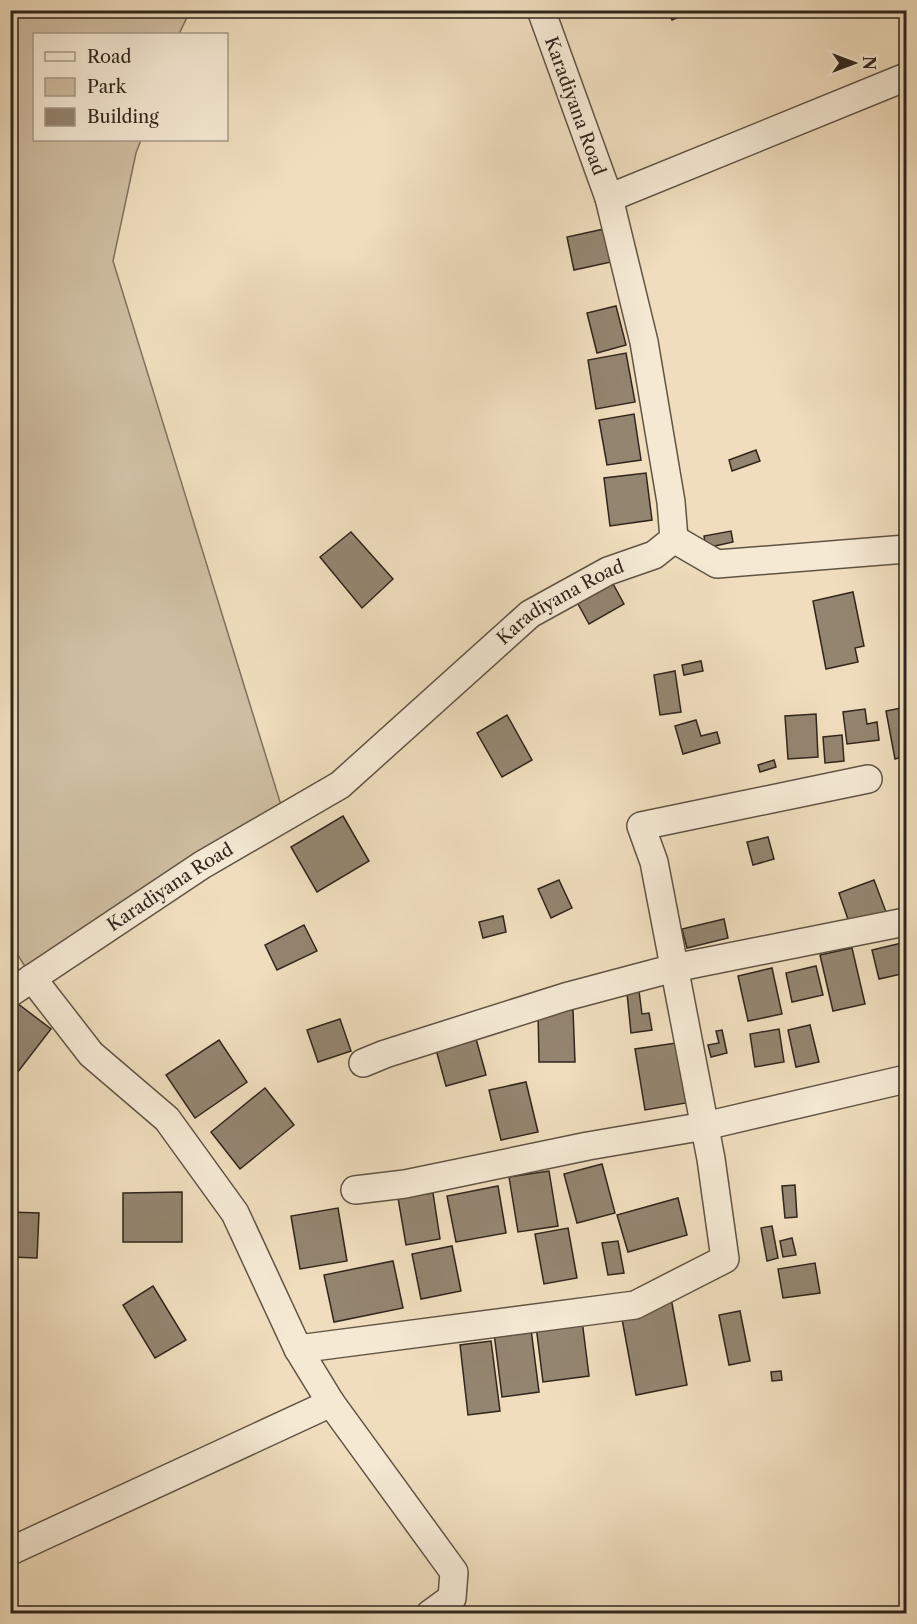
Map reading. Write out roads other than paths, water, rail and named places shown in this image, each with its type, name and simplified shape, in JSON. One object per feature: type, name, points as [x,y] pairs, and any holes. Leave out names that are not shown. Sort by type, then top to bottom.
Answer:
[{"type":"street","name":"Karadiyana Road","points":[[21,985],[202,865],[340,785],[530,614],[608,571],[654,555],[674,539],[671,502],[644,342],[609,198],[541,10]]},
{"type":"street","points":[[609,198],[906,77]]},
{"type":"street","points":[[674,539],[717,564],[906,549]]},
{"type":"street","points":[[298,1349],[634,1305],[725,1259],[711,1158],[654,862],[640,826],[868,779]]},
{"type":"street","points":[[363,1063],[565,997],[674,968],[905,922]]},
{"type":"street","points":[[21,985],[91,1054],[167,1119],[235,1213],[298,1349],[331,1403],[454,1572],[452,1598],[430,1614]]},
{"type":"street","points":[[355,1190],[405,1184],[906,1086]]},
{"type":"street","points":[[14,1550],[331,1403]]}]
